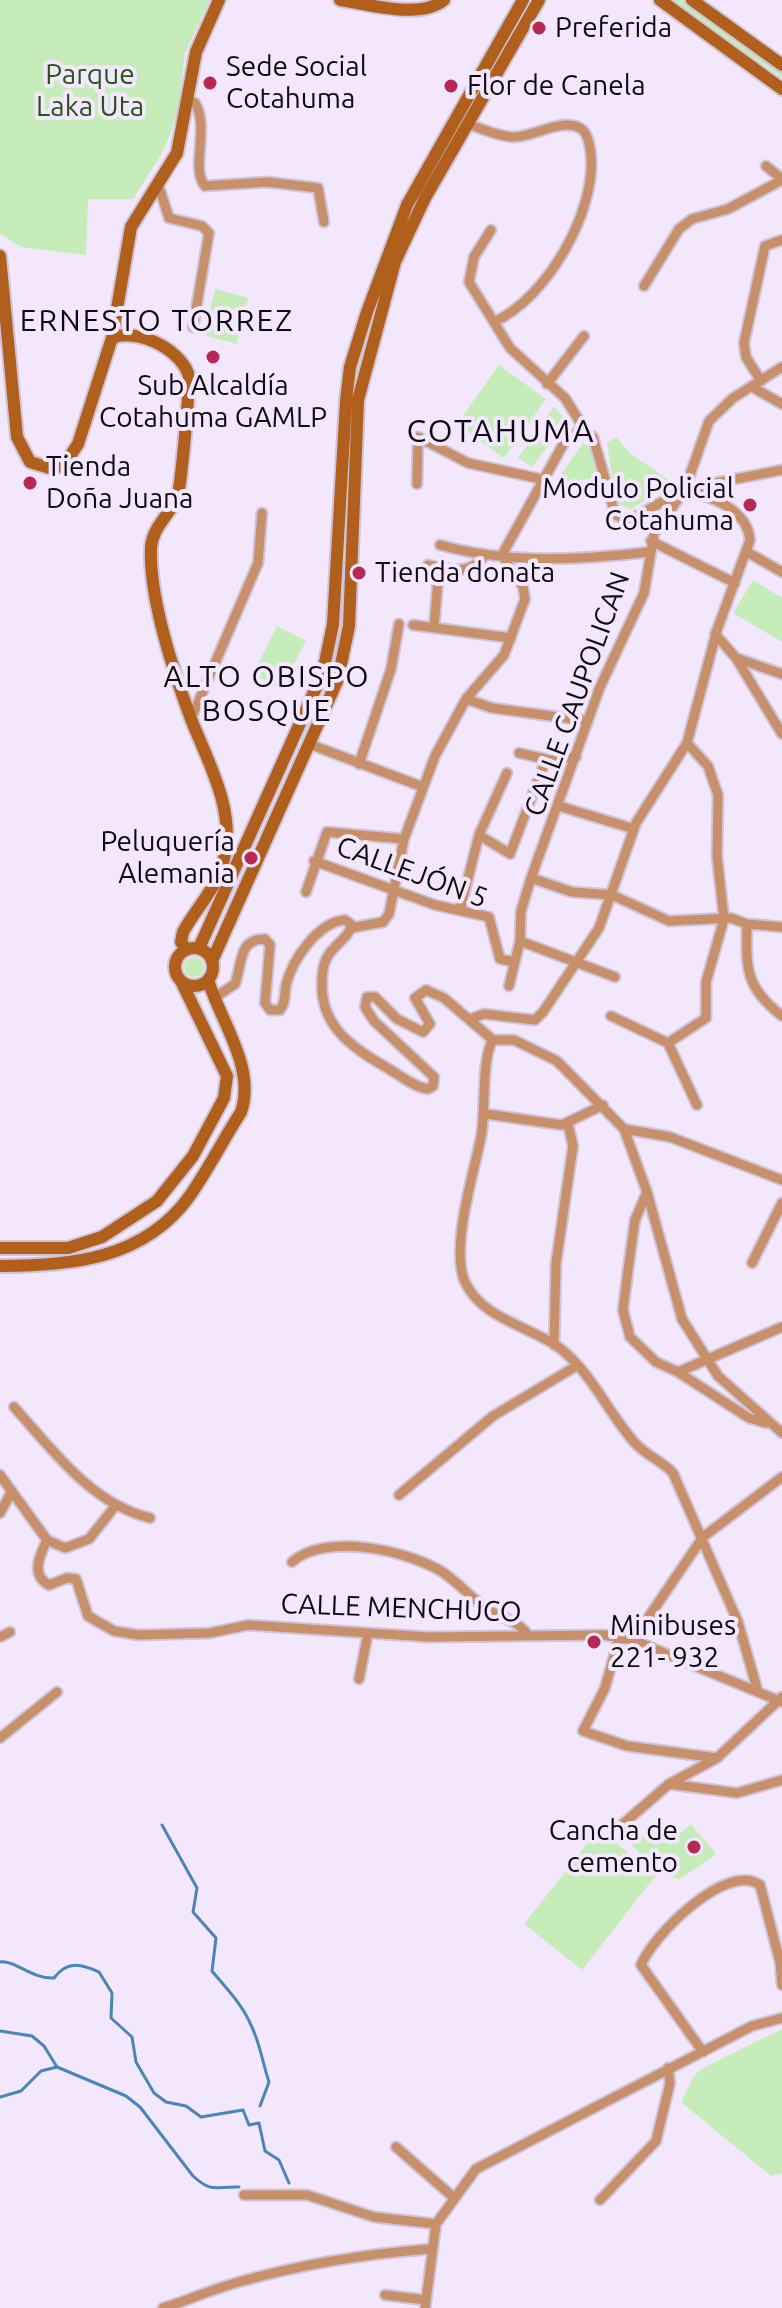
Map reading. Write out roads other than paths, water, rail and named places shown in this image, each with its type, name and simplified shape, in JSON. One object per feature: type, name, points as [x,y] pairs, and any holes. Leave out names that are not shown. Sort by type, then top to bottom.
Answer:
[{"type":"main road","points":[[0,256],[17,437],[35,466],[53,469],[65,464],[73,453],[112,338],[131,227],[159,187],[181,142],[196,52],[219,0]]},
{"type":"main road","points":[[340,0],[416,10],[433,8],[444,0]]},
{"type":"main road","points":[[0,1248],[82,1246],[122,1227],[157,1201],[178,1179],[228,1085],[225,1068],[175,964],[192,949],[323,672],[333,624],[350,367],[367,312],[407,205],[523,0]]},
{"type":"main road","points":[[0,1266],[71,1264],[98,1259],[159,1228],[189,1198],[241,1112],[246,1097],[244,1073],[208,980],[212,961],[338,679],[349,626],[358,400],[364,367],[395,262],[467,124],[539,0]]},
{"type":"main road","points":[[660,0],[782,89]]},
{"type":"main road","points":[[692,0],[782,65]]},
{"type":"main road","points":[[112,338],[126,334],[159,344],[182,363],[190,382],[178,493],[156,530],[151,558],[172,661],[223,804],[227,829],[222,870],[183,932],[181,942],[212,961]]},
{"type":"main road","points":[[181,981],[198,986],[208,980]]},
{"type":"street","points":[[187,100],[195,103],[202,121],[199,176],[205,186],[267,182],[318,188],[324,222]]},
{"type":"street","points":[[467,124],[514,137],[565,125],[585,132],[592,175],[583,211],[549,275],[510,313],[494,322]]},
{"type":"street","points":[[644,286],[679,229],[692,219],[728,209],[782,180],[766,166]]},
{"type":"street","points":[[159,187],[169,218],[202,226],[209,233],[193,327]]},
{"type":"street","points":[[491,230],[474,257],[469,282],[517,356],[565,398],[585,430],[597,442],[617,516],[630,520],[640,517],[685,489],[782,470]]},
{"type":"street","points":[[782,240],[765,246],[744,343],[756,384],[782,404]]},
{"type":"street","points":[[547,384],[584,336]]},
{"type":"street","name":"CALLE CAUPOLICAN","points":[[509,986],[520,941],[521,911],[531,878],[588,721],[644,593],[650,547],[685,489],[709,421],[733,398],[782,367]]},
{"type":"street","points":[[502,555],[541,479],[565,441],[580,430],[585,430]]},
{"type":"street","points":[[417,484],[418,437],[468,463],[541,479]]},
{"type":"street","points":[[470,1019],[484,1014],[535,1020],[599,928],[634,829],[687,743],[715,634],[747,552],[749,531],[732,509],[716,499],[685,489]]},
{"type":"street","points":[[191,719],[258,563],[262,513]]},
{"type":"street","points":[[440,545],[484,556],[565,561],[650,547],[735,583]]},
{"type":"street","points":[[747,552],[782,572]]},
{"type":"street","points":[[502,555],[523,587],[525,599],[511,638],[504,655],[466,699],[435,756],[404,839],[396,890],[383,922],[351,928],[330,950],[323,969],[329,1023],[337,1034],[361,1053],[428,1089],[433,1086],[434,1077],[374,1021],[365,1007],[365,998],[375,997],[397,1019],[423,1032],[430,1024],[416,1001],[420,991],[444,998],[493,1040],[514,1040],[549,1056],[603,1105],[624,1129],[647,1192],[674,1302],[706,1358],[730,1390],[782,1433]]},
{"type":"street","points":[[434,628],[434,566],[467,568],[478,565],[484,556]]},
{"type":"street","points":[[359,764],[391,669],[399,624]]},
{"type":"street","points":[[413,625],[511,638]]},
{"type":"street","points":[[715,634],[736,658],[782,734]]},
{"type":"street","points":[[736,658],[782,674]]},
{"type":"street","points":[[466,699],[492,708],[588,721]]},
{"type":"street","points":[[668,1043],[706,1018],[706,982],[724,919],[717,856],[718,795],[708,766],[687,743]]},
{"type":"street","points":[[309,744],[423,787]]},
{"type":"street","points":[[519,753],[550,760],[576,757]]},
{"type":"street","points":[[479,835],[510,854],[543,767],[550,760]]},
{"type":"street","points":[[460,910],[479,835],[507,773]]},
{"type":"street","points":[[559,806],[634,829]]},
{"type":"street","points":[[306,892],[314,861],[327,832],[404,839]]},
{"type":"street","name":"CALLEJÓN 5","points":[[314,861],[435,905],[489,917],[500,959],[515,962]]},
{"type":"street","points":[[531,878],[572,892],[612,895],[669,921],[724,919],[782,927]]},
{"type":"street","points":[[214,998],[235,984],[245,947],[255,939],[265,939],[270,945],[265,1003],[270,1010],[278,1012],[284,1004],[286,984],[294,965],[320,932],[340,920],[349,921],[351,928]]},
{"type":"street","points":[[747,924],[747,969],[751,983],[758,995],[782,1016]]},
{"type":"street","points":[[520,941],[615,977]]},
{"type":"street","points":[[611,1016],[668,1043],[697,1105]]},
{"type":"street","points":[[493,1040],[489,1051],[486,1114],[462,1239],[465,1282],[481,1302],[499,1316],[554,1345],[578,1365],[633,1441],[651,1459],[673,1473],[738,1622],[758,1692]]},
{"type":"street","points":[[486,1114],[568,1124],[603,1105]]},
{"type":"street","points":[[554,1345],[556,1263],[573,1146],[568,1124]]},
{"type":"street","points":[[624,1129],[670,1137],[782,1180]]},
{"type":"street","points":[[647,1192],[635,1220],[623,1310],[625,1325],[639,1350],[656,1362],[678,1372],[749,1418],[769,1424]]},
{"type":"street","points":[[752,1263],[782,1203]]},
{"type":"street","points":[[678,1372],[782,1327]]},
{"type":"street","points":[[399,1495],[493,1416],[578,1365]]},
{"type":"street","points":[[14,1407],[90,1488],[116,1505],[150,1518]]},
{"type":"street","points":[[0,1475],[47,1540],[65,1548],[89,1539],[116,1505]]},
{"type":"street","points":[[633,1640],[703,1537],[782,1477]]},
{"type":"street","points":[[0,1513],[12,1491]]},
{"type":"street","name":"CALLE MENCHUCO","points":[[47,1540],[37,1572],[42,1581],[49,1585],[67,1578],[76,1579],[88,1616],[98,1625],[126,1633],[210,1633],[248,1625],[429,1637],[528,1635],[619,1638],[633,1640],[781,1700]]},
{"type":"street","points":[[292,1562],[316,1547],[331,1545],[406,1557],[441,1571],[484,1607],[522,1627],[528,1635]]},
{"type":"street","points":[[0,1637],[10,1632]]},
{"type":"street","points":[[359,1679],[368,1633]]},
{"type":"street","points":[[619,1638],[605,1688],[583,1731],[627,1746],[717,1758]]},
{"type":"street","points":[[0,1738],[57,1692]]},
{"type":"street","points":[[616,1830],[669,1784],[717,1758],[781,1700]]},
{"type":"street","points":[[669,1784],[737,1793],[782,1780]]},
{"type":"street","points":[[703,2052],[641,1965],[675,1923],[716,1887],[738,1880],[760,1885],[777,1948],[782,1985]]},
{"type":"street","points":[[385,2295],[425,2304],[430,2249],[436,2224],[476,2169],[752,2026],[782,2018]]},
{"type":"street","points":[[600,2200],[656,2141],[670,2083],[668,2068]]},
{"type":"street","points":[[396,2147],[453,2197]]},
{"type":"street","points":[[244,2195],[307,2195],[374,2217],[436,2224]]},
{"type":"street","points":[[163,2308],[205,2292],[289,2269],[378,2253],[430,2249]]},
{"type":"waterway","points":[[162,1825],[197,1888],[193,1912],[216,1938],[212,1971],[243,2009],[256,2037],[269,2082],[260,2106]]},
{"type":"waterway","points":[[0,1962],[46,1978],[54,1978],[64,1968],[75,1965],[99,1972],[112,1993],[111,2018],[132,2037],[136,2062],[154,2093],[166,2102],[186,2106],[201,2117],[243,2110],[249,2125],[259,2123],[265,2151],[279,2160],[289,2183]]},
{"type":"waterway","points":[[0,2031],[32,2036],[44,2046],[57,2067],[126,2096],[140,2107],[200,2182],[214,2188],[239,2187]]},
{"type":"waterway","points":[[0,2097],[21,2091],[41,2071],[57,2067]]},
{"type":"place","name":"Preferida","points":[[539,28]]},
{"type":"place","name":"Sede Social Cotahuma","points":[[210,83]]},
{"type":"place","name":"Flor de Canela","points":[[451,86]]},
{"type":"place","name":"Sub Alcaldía Cotahuma GAMLP","points":[[213,357]]},
{"type":"place","name":"Tienda Doña Juana","points":[[30,483]]},
{"type":"place","name":"Modulo Policial Cotahuma","points":[[750,505]]},
{"type":"place","name":"Tienda donata","points":[[359,573]]},
{"type":"place","name":"Peluquería Alemania","points":[[251,858]]},
{"type":"place","name":"Minibuses 221- 932","points":[[594,1642]]},
{"type":"place","name":"Cancha de cemento","points":[[694,1847]]},
{"type":"district","name":"ERNESTO TORREZ","points":[[157,321]]},
{"type":"district","name":"COTAHUMA","points":[[501,431]]},
{"type":"district","name":"ALTO OBISPO BOSQUE","points":[[267,694]]},
{"type":"park label","name":"Parque Laka Uta","points":[[90,91]]}]
